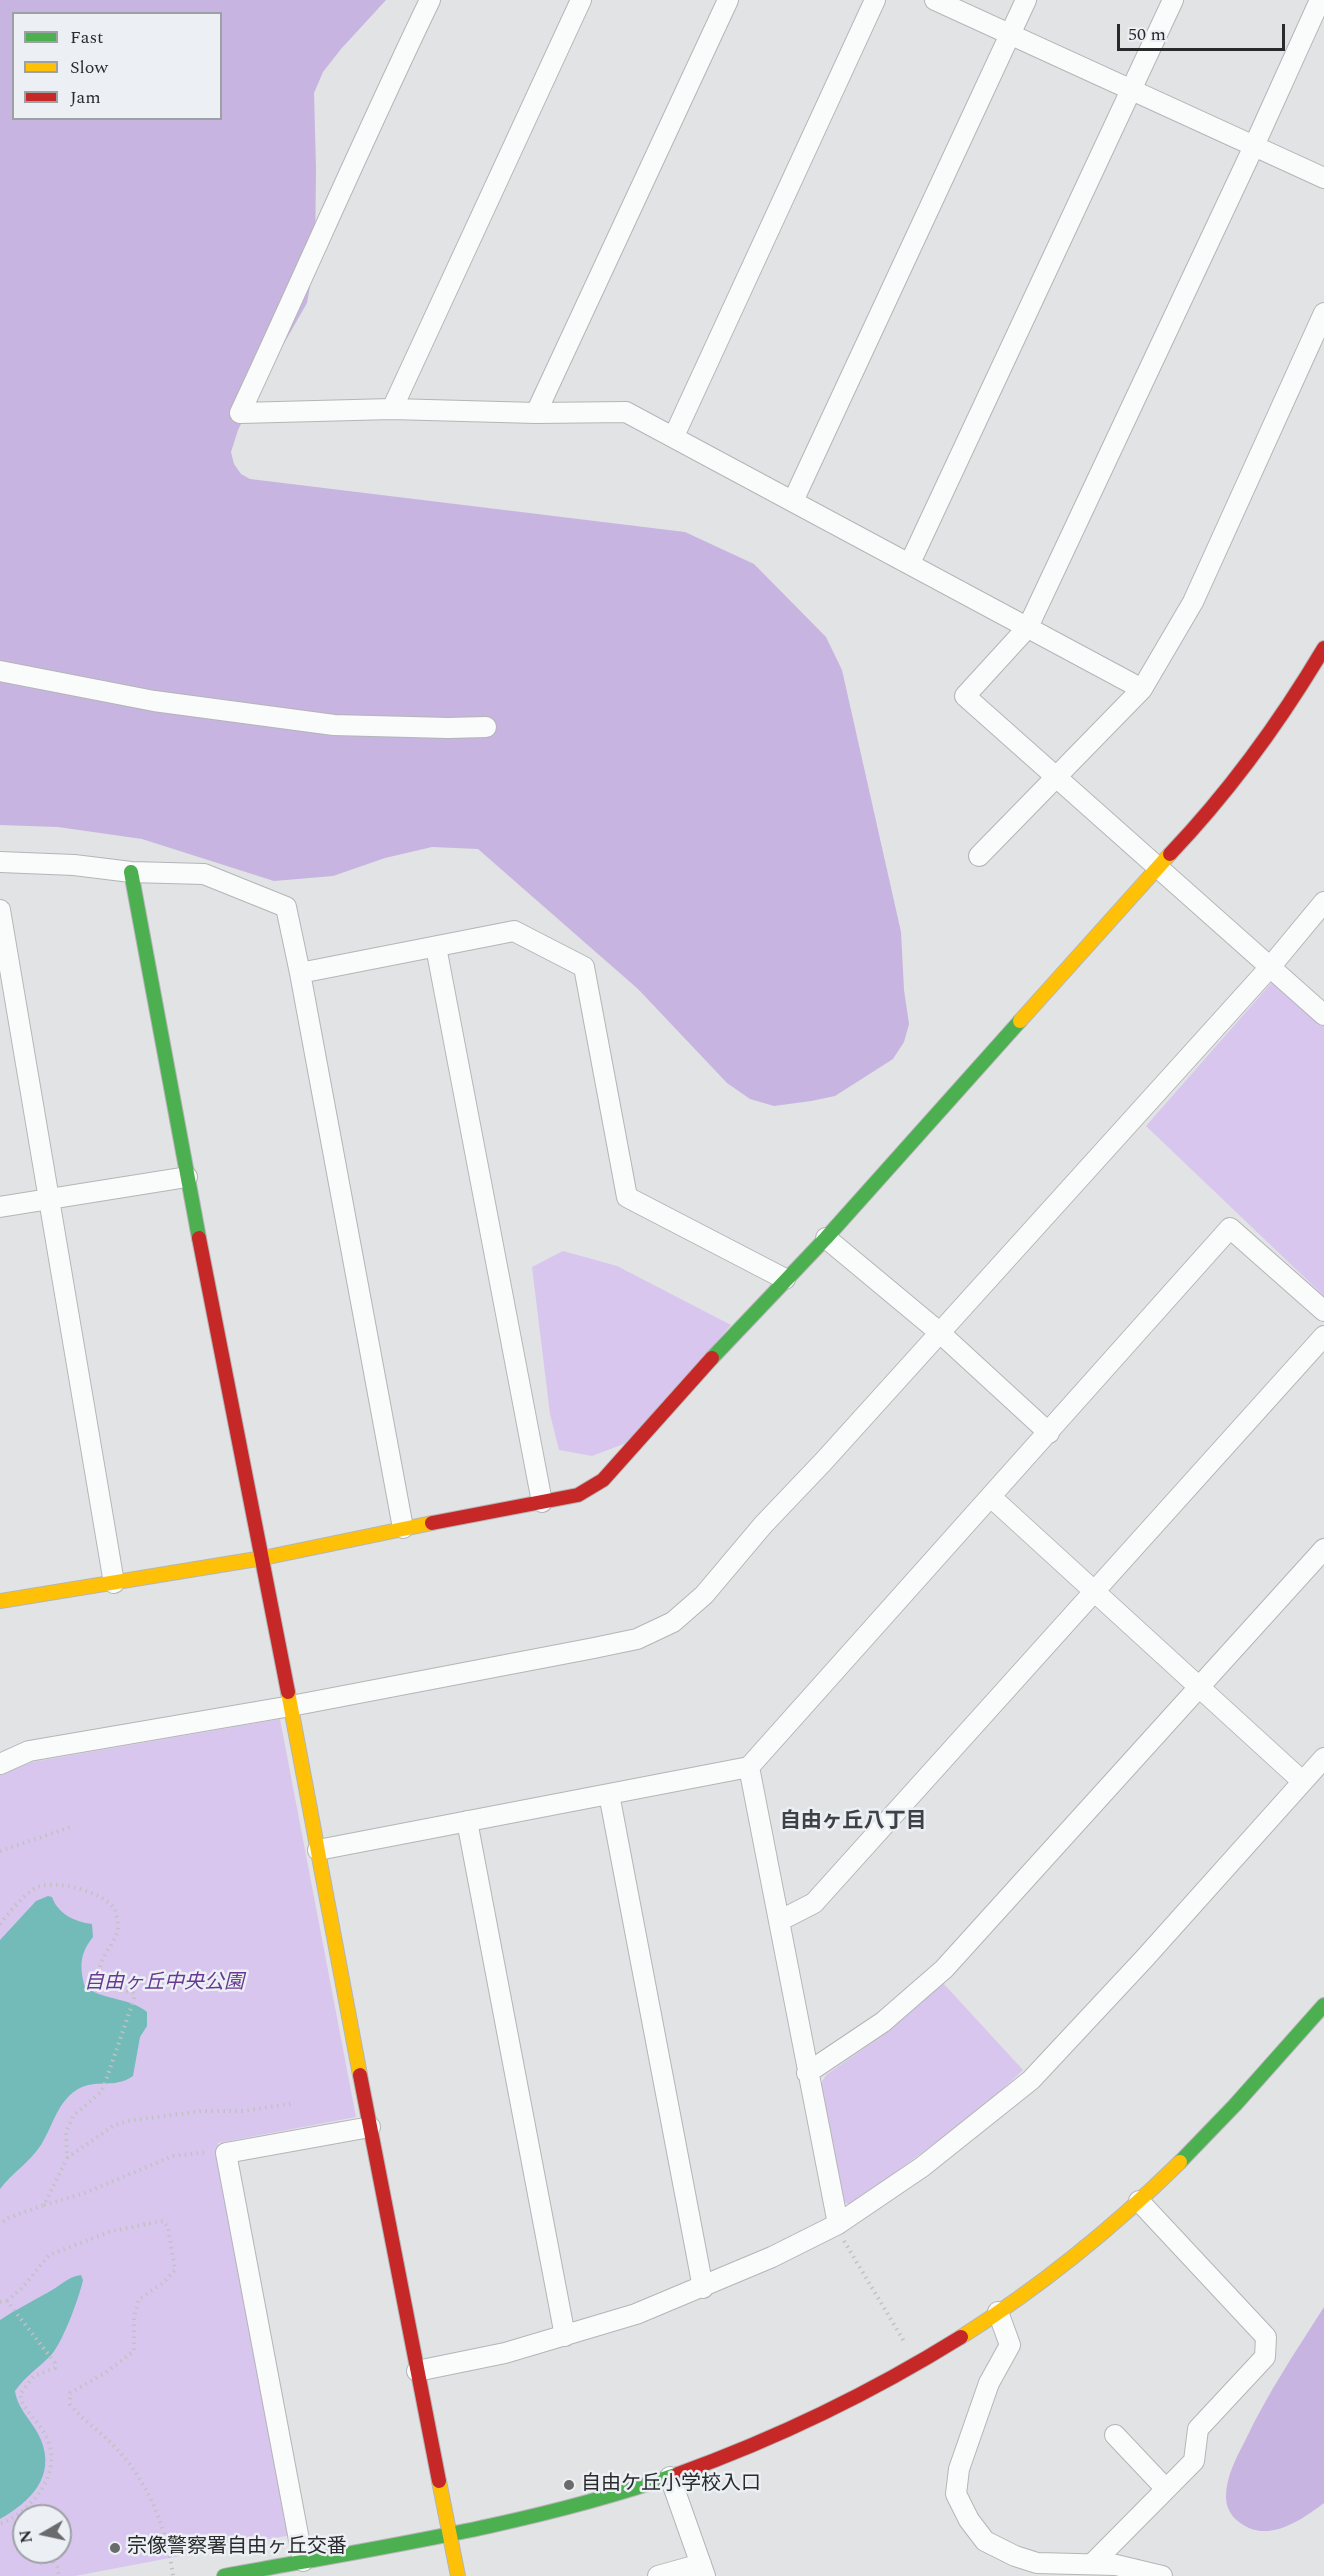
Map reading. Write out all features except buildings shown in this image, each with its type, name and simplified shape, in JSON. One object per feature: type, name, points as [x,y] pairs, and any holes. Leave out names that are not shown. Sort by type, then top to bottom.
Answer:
[{"type":"street","points":[[430,0],[367,130],[294,298],[240,413],[392,409],[536,413],[626,412],[1142,689]]},
{"type":"street","points":[[392,409],[580,0]]},
{"type":"street","points":[[536,413],[728,0]]},
{"type":"street","points":[[674,436],[875,0]]},
{"type":"street","points":[[936,0],[1324,178]]},
{"type":"street","points":[[793,501],[1026,0]]},
{"type":"street","points":[[910,563],[1133,90],[1173,0]]},
{"type":"street","points":[[1320,0],[1254,146],[1028,627],[965,696],[1324,1015]]},
{"type":"street","points":[[980,856],[1142,689],[1193,602],[1320,336],[1324,313]]},
{"type":"street","points":[[0,1601],[263,1558],[403,1528],[578,1495],[603,1480],[785,1279],[826,1238],[1197,826],[1249,764],[1301,688],[1324,648]]},
{"type":"street","points":[[0,671],[154,701],[334,725],[486,727]]},
{"type":"street","points":[[0,862],[74,865],[131,872],[204,874],[286,907],[403,1528]]},
{"type":"street","points":[[131,872],[370,2127],[458,2576]]},
{"type":"street","points":[[0,1764],[29,1751],[291,1706],[594,1648],[638,1638],[673,1622],[704,1595],[763,1525],[1271,966],[1324,902]]},
{"type":"street","points":[[0,910],[114,1583]]},
{"type":"street","points":[[300,973],[514,931],[584,967],[627,1197],[785,1279]]},
{"type":"street","points":[[436,947],[542,1502]]},
{"type":"street","points":[[0,1207],[188,1177]]},
{"type":"street","points":[[318,1850],[749,1767],[1230,1228],[1324,1311]]},
{"type":"street","points":[[826,1238],[939,1332],[1048,1433]]},
{"type":"street","points":[[779,1921],[814,1903],[1324,1336]]},
{"type":"street","points":[[991,1497],[1302,1781]]},
{"type":"street","points":[[807,2073],[884,2022],[944,1969],[1324,1549]]},
{"type":"street","points":[[417,2371],[506,2353],[636,2314],[772,2258],[838,2224],[921,2167],[1031,2080],[1144,1959],[1324,1758]]},
{"type":"street","points":[[749,1767],[838,2224]]},
{"type":"street","points":[[609,1794],[703,2288]]},
{"type":"street","points":[[467,1821],[565,2336]]},
{"type":"street","points":[[224,2576],[450,2533],[568,2507],[670,2477],[829,2412],[917,2364],[998,2312],[1077,2254],[1138,2201],[1207,2134],[1324,2005]]},
{"type":"street","points":[[303,2561],[226,2153],[370,2127]]},
{"type":"street","points":[[1092,2564],[1194,2461],[1198,2429],[1265,2357],[1266,2337],[1138,2201]]},
{"type":"street","points":[[998,2312],[1010,2345],[989,2383],[959,2469],[956,2494],[969,2520],[985,2541],[1015,2556],[1037,2563],[1116,2565],[1162,2576]]},
{"type":"street","points":[[1115,2435],[1166,2489]]},
{"type":"street","points":[[658,2576],[703,2570],[670,2477]]},
{"type":"path","points":[[0,1851],[71,1827]]},
{"type":"path","points":[[0,1924],[36,1887],[55,1884],[93,1893],[105,1899],[115,1909],[118,1927],[101,1959],[100,1974],[111,1988],[134,1993],[135,1996],[101,2092],[73,2116],[66,2132],[67,2157],[44,2205]]},
{"type":"path","points":[[67,2157],[113,2126],[127,2121],[202,2111],[244,2111],[295,2103]]},
{"type":"path","points":[[0,2224],[8,2218],[85,2193],[173,2156],[211,2151],[226,2153]]},
{"type":"path","points":[[0,2302],[8,2301],[22,2288],[49,2255],[112,2231],[163,2221],[168,2227],[176,2270],[163,2283],[139,2299],[134,2317],[134,2351],[105,2373],[70,2393],[70,2404],[82,2419],[114,2445],[146,2490],[156,2511],[170,2554],[173,2576]]},
{"type":"path","points":[[838,2224],[840,2234],[917,2364]]},
{"type":"path","points":[[8,2301],[55,2363],[55,2368],[34,2376],[20,2394],[22,2403],[47,2439],[51,2462],[44,2486],[31,2504]]},
{"type":"green space","points":[[1274,980],[1324,1025],[1324,1296],[1146,1126]]},
{"type":"green space","points":[[563,1251],[617,1266],[731,1325],[629,1442],[592,1456],[559,1450],[550,1414],[532,1267]]},
{"type":"green space","name":"自由ヶ丘中央公園","points":[[280,1719],[356,2117],[218,2143],[291,2535],[75,2576],[0,2576],[0,1774],[32,1762]]},
{"type":"green space","points":[[943,1983],[1023,2070],[981,2109],[851,2205],[843,2202],[821,2083],[826,2075],[886,2033]]},
{"type":"shaded area","points":[[0,0],[386,0],[323,72],[314,93],[315,259],[307,303],[258,389],[238,430],[231,452],[234,464],[241,474],[250,479],[685,532],[754,564],[826,637],[842,670],[901,932],[904,990],[909,1024],[904,1042],[893,1059],[835,1096],[774,1106],[750,1099],[727,1083],[638,989],[478,849],[432,847],[385,858],[333,876],[274,881],[142,839],[58,827],[0,825]]},
{"type":"shaded area","points":[[1324,2307],[1324,2503],[1308,2515],[1279,2529],[1259,2531],[1249,2528],[1236,2520],[1226,2502],[1230,2475],[1238,2454],[1263,2406]]},
{"type":"water","points":[[48,1896],[52,1897],[58,1908],[68,1916],[92,1924],[93,1937],[85,1949],[82,1960],[85,1987],[140,2007],[147,2012],[147,2026],[140,2037],[133,2076],[119,2082],[87,2085],[72,2093],[61,2106],[37,2151],[0,2189],[0,1940],[36,1901]]},
{"type":"water","points":[[81,2275],[83,2280],[66,2329],[57,2347],[15,2391],[19,2405],[41,2440],[45,2453],[43,2477],[22,2504],[12,2504],[12,2511],[0,2519],[0,2320]]},
{"type":"traffic: fast","points":[[131,872],[199,1238]]},
{"type":"traffic: fast","points":[[712,1358],[826,1238],[1020,1021]]},
{"type":"traffic: fast","points":[[1180,2162],[1235,2105],[1324,2005]]},
{"type":"traffic: fast","points":[[224,2576],[453,2534],[567,2508],[678,2474]]},
{"type":"traffic: slow","points":[[1020,1021],[1170,854]]},
{"type":"traffic: slow","points":[[0,1601],[263,1558],[432,1523]]},
{"type":"traffic: slow","points":[[288,1692],[360,2075]]},
{"type":"traffic: slow","points":[[961,2337],[1048,2277],[1103,2233],[1180,2162]]},
{"type":"traffic: slow","points":[[439,2481],[458,2576]]},
{"type":"traffic: jam","points":[[1170,854],[1213,806],[1253,755],[1290,703],[1324,648]]},
{"type":"traffic: jam","points":[[199,1238],[288,1692]]},
{"type":"traffic: jam","points":[[432,1523],[578,1495],[603,1480],[712,1358]]},
{"type":"traffic: jam","points":[[360,2075],[439,2481]]},
{"type":"traffic: jam","points":[[678,2474],[788,2430],[893,2377],[961,2337]]},
{"type":"place","name":"自由ケ丘小学校入口","points":[[569,2485]]},
{"type":"place","name":"宗像警察署自由ヶ丘交番","points":[[115,2548]]},
{"type":"district","name":"自由ヶ丘八丁目","points":[[853,1823]]}]
